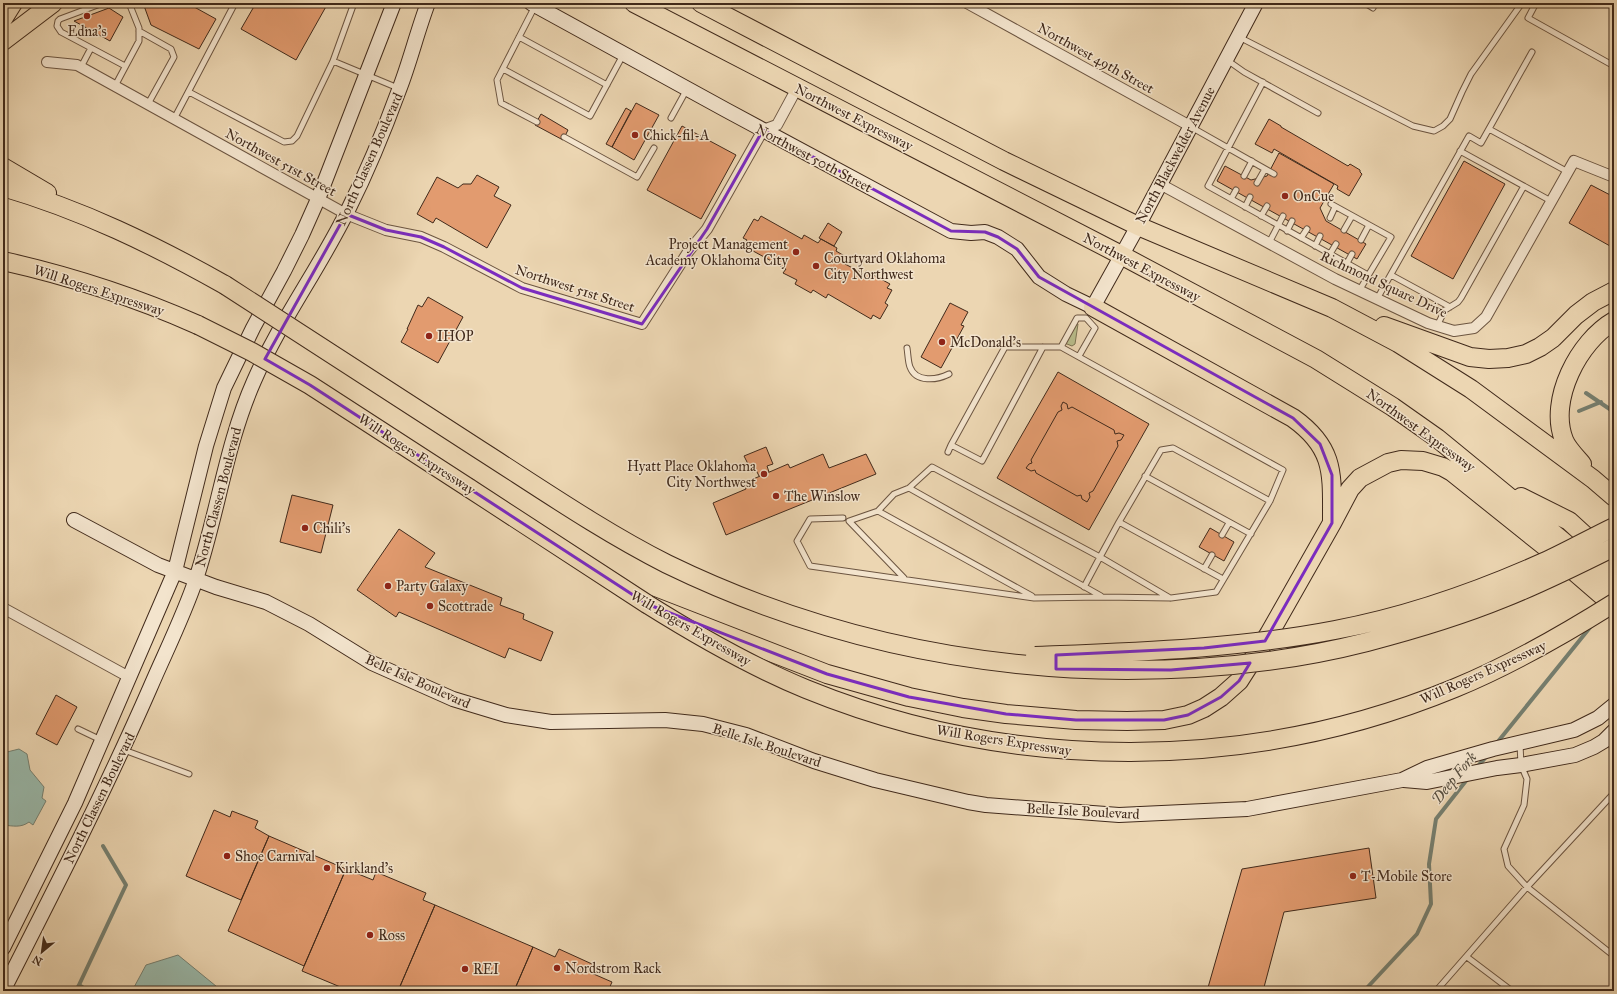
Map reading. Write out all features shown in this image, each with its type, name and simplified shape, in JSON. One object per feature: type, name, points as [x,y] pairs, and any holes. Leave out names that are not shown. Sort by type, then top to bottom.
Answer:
[{"type":"highway","points":[[3,40],[53,3]]},
{"type":"highway","name":"Northwest Expressway","points":[[634,3],[1121,255],[1316,359],[1357,384],[1437,438],[1493,484],[1553,543],[1614,585]]},
{"type":"highway","name":"Northwest Expressway","points":[[701,3],[1004,162],[1138,226],[1332,308],[1398,343],[1471,389],[1593,479],[1614,497]]},
{"type":"highway","points":[[3,167],[84,215]]},
{"type":"highway","points":[[3,187],[84,215],[172,255],[226,285],[557,500],[630,544],[668,564],[742,597],[822,625],[902,647],[972,660],[1086,670],[1171,670],[1234,665],[1300,656],[1366,642],[1442,620],[1502,599],[1559,575],[1614,547]]},
{"type":"highway","name":"Will Rogers Expressway","points":[[3,261],[73,278],[154,305],[252,352],[310,385],[647,604],[700,637],[758,668],[806,689],[886,717],[982,740],[1079,751],[1126,753],[1179,751],[1242,745],[1278,739],[1391,712],[1455,688],[1505,665],[1570,630],[1614,603]]},
{"type":"highway","points":[[1332,308],[1470,357],[1508,358],[1526,354],[1540,347],[1553,338],[1576,315],[1593,302],[1614,291]]},
{"type":"highway","points":[[1090,312],[1293,418],[1305,426],[1320,444],[1330,465],[1332,475],[1332,523]]},
{"type":"highway","points":[[1593,479],[1564,440],[1560,424],[1562,399],[1566,382],[1582,350],[1594,337],[1614,321]]},
{"type":"highway","points":[[647,604],[827,674],[909,697],[963,708],[1006,714],[1076,720],[1164,720],[1188,715],[1204,708],[1239,681],[1270,634],[1350,489],[1360,478],[1388,463],[1401,460],[1423,461],[1443,466],[1452,472],[1553,543],[1614,606]]},
{"type":"highway","points":[[1493,484],[1569,521],[1614,562]]},
{"type":"highway","points":[[972,660],[1204,648],[1278,640],[1336,630],[1380,620],[1430,605],[1490,584],[1544,562],[1614,527]]},
{"type":"street","name":"North Classen Boulevard","points":[[3,948],[75,803],[175,572],[206,446],[224,388],[253,328],[284,272],[318,199],[394,3]]},
{"type":"street","name":"North Classen Boulevard","points":[[3,991],[123,750],[196,579],[235,427],[254,380],[290,312],[314,274],[360,186],[400,89],[428,3]]},
{"type":"street","name":"Northwest 49th Street","points":[[966,3],[1190,126]]},
{"type":"street","name":"North Blackwelder Avenue","points":[[1090,312],[1138,226],[1256,3]]},
{"type":"street","name":"Northwest 50th Street","points":[[533,4],[687,89],[951,231],[971,233],[985,232],[998,237],[1017,248],[1039,277],[1066,294],[1090,312]]},
{"type":"street","name":"Northwest 51st Street","points":[[47,62],[77,65],[81,67],[346,214],[386,230],[421,237],[444,247],[522,288],[642,324],[688,252],[707,229],[763,130]]},
{"type":"street","points":[[763,130],[777,125],[797,88]]},
{"type":"street","name":"Richmond Square Drive","points":[[1160,184],[1335,279],[1437,326],[1454,331],[1474,328],[1486,317],[1574,161],[1614,178]]},
{"type":"street","name":"Belle Isle Boulevard","points":[[74,520],[158,565],[266,602],[309,624],[372,663],[452,699],[506,715],[551,722],[665,720],[703,724],[746,736],[814,761],[875,780],[968,802],[1119,815],[1247,810],[1402,780],[1427,768],[1520,742],[1574,730],[1598,718],[1614,705]]},
{"type":"street","points":[[3,608],[129,677]]},
{"type":"street","name":"Belle Isle Boulevard","points":[[1402,780],[1427,782],[1497,768],[1575,755],[1594,748],[1614,731]]},
{"type":"street","points":[[102,741],[123,750]]},
{"type":"lane","points":[[103,3],[60,19],[57,26],[61,32],[125,66]]},
{"type":"lane","points":[[115,86],[139,41],[139,31],[129,3]]},
{"type":"lane","points":[[174,119],[235,3]]},
{"type":"lane","points":[[189,92],[284,142],[292,141],[297,136],[333,61],[354,3]]},
{"type":"lane","points":[[1365,3],[1373,8]]},
{"type":"lane","points":[[1238,36],[1413,126],[1434,131],[1443,126],[1450,119],[1471,74],[1522,3]]},
{"type":"lane","points":[[1536,3],[1528,18],[1614,66]]},
{"type":"lane","points":[[533,4],[519,37],[497,80],[501,103],[537,122]]},
{"type":"lane","points":[[139,31],[171,49],[174,57],[148,104]]},
{"type":"lane","points":[[519,37],[607,85]]},
{"type":"lane","points":[[81,67],[91,48]]},
{"type":"lane","points":[[1377,299],[1469,136],[1481,143],[1532,52]]},
{"type":"lane","points":[[503,69],[590,116],[624,54]]},
{"type":"lane","points":[[1226,60],[1244,72],[1318,112]]},
{"type":"lane","points":[[333,61],[400,89]]},
{"type":"lane","points":[[1263,82],[1208,186],[1368,275]]},
{"type":"lane","points":[[671,118],[687,89]]},
{"type":"lane","points":[[1190,126],[1274,174]]},
{"type":"lane","points":[[1489,129],[1568,172]]},
{"type":"lane","points":[[564,137],[638,177],[654,148]]},
{"type":"lane","points":[[1460,151],[1551,201]]},
{"type":"lane","points":[[1244,176],[1252,161]]},
{"type":"lane","points":[[1257,183],[1265,169]]},
{"type":"lane","points":[[1437,326],[1442,314],[1461,298],[1524,186]]},
{"type":"lane","points":[[1231,199],[1236,190]]},
{"type":"lane","points":[[1245,207],[1250,197]]},
{"type":"lane","points":[[1262,216],[1267,206]]},
{"type":"lane","points":[[1330,218],[1333,206],[1391,237],[1360,291]]},
{"type":"lane","points":[[1269,243],[1283,216]]},
{"type":"lane","points":[[1344,230],[1352,216]]},
{"type":"lane","points":[[1287,230],[1292,221]]},
{"type":"lane","points":[[1361,240],[1369,225]]},
{"type":"lane","points":[[1301,238],[1306,229]]},
{"type":"lane","points":[[1316,246],[1320,236]]},
{"type":"lane","points":[[1330,254],[1336,244]]},
{"type":"lane","points":[[1347,263],[1352,254]]},
{"type":"lane","points":[[1391,275],[1450,307]]},
{"type":"lane","points":[[1061,346],[1077,318],[1090,312],[1095,328],[1079,356]]},
{"type":"lane","points":[[843,518],[810,519],[797,541],[810,566],[904,578],[1034,598],[1171,598],[1216,592],[1270,501],[1283,470],[1061,346],[1005,347],[948,452]]},
{"type":"lane","points":[[951,445],[982,461],[1043,347]]},
{"type":"lane","points":[[907,348],[910,368],[918,376],[925,379],[940,378],[949,374]]},
{"type":"lane","points":[[1084,587],[1160,450],[1173,448],[1270,501]]},
{"type":"lane","points":[[904,578],[849,521],[878,511],[894,494],[909,488],[932,467],[1100,557],[1171,598]]},
{"type":"lane","points":[[1145,476],[1251,534]]},
{"type":"lane","points":[[909,488],[1102,597]]},
{"type":"lane","points":[[878,511],[1034,598]]},
{"type":"lane","points":[[1119,522],[1224,580]]},
{"type":"lane","points":[[1222,535],[1229,523]]},
{"type":"lane","points":[[1204,569],[1212,555]]},
{"type":"lane","points":[[78,729],[102,741]]},
{"type":"lane","points":[[1520,742],[1521,765],[1527,779],[1524,805],[1504,848],[1508,866],[1527,887],[1614,956]]},
{"type":"lane","points":[[123,750],[189,774]]},
{"type":"lane","points":[[1436,991],[1527,887],[1614,793]]},
{"type":"lane","points":[[1467,957],[1512,991]]},
{"type":"highlighted area","points":[[763,130],[951,231],[985,232],[998,237],[1017,249],[1039,277],[1293,418],[1320,444],[1332,475],[1332,523],[1265,641],[1204,648],[1056,655],[1056,669],[1171,670],[1250,663],[1239,681],[1221,697],[1188,715],[1164,720],[1076,720],[1006,714],[909,697],[827,674],[647,604],[310,385],[265,359],[346,214],[386,230],[421,237],[444,247],[522,288],[642,324],[707,229]]},
{"type":"green space","points":[[1076,324],[1078,324],[1075,344],[1072,346],[1062,342]]},
{"type":"shaded area","points":[[19,749],[27,754],[30,770],[44,787],[42,798],[46,801],[33,825],[29,822],[20,826],[3,825],[3,753]]},
{"type":"shaded area","points":[[178,955],[222,991],[132,991],[146,965]]},
{"type":"building","points":[[143,3],[187,3],[216,19],[199,49],[151,25]]},
{"type":"building","points":[[256,3],[328,3],[296,60],[241,29]]},
{"type":"building","points":[[109,8],[123,17],[110,41],[74,21]]},
{"type":"building","points":[[636,103],[659,115],[634,160],[612,147]]},
{"type":"building","points":[[626,108],[631,111],[612,147],[606,144]]},
{"type":"building","points":[[541,114],[568,130],[563,140],[535,125]]},
{"type":"building","points":[[1269,119],[1348,166],[1350,164],[1360,170],[1362,174],[1349,196],[1337,189],[1338,186],[1274,149],[1272,153],[1255,144]]},
{"type":"building","points":[[682,126],[736,155],[701,219],[647,190]]},
{"type":"building","name":"OnCue","points":[[1279,153],[1334,184],[1320,208],[1326,221],[1366,244],[1357,259],[1217,181],[1225,166],[1251,180],[1267,176]]},
{"type":"building","points":[[1464,161],[1505,184],[1453,279],[1411,256]]},
{"type":"building","points":[[477,175],[499,187],[494,196],[511,205],[487,248],[436,218],[433,223],[417,214],[437,177],[458,188],[463,184],[471,184]]},
{"type":"building","points":[[1591,185],[1614,197],[1614,245],[1610,246],[1569,223]]},
{"type":"building","name":"Courtyard Oklahoma City Northwest","points":[[761,216],[802,239],[804,235],[818,243],[821,239],[837,248],[836,251],[848,258],[845,264],[864,274],[866,271],[890,284],[887,288],[892,290],[885,303],[888,305],[880,319],[873,315],[871,319],[828,294],[826,298],[813,290],[811,293],[795,284],[797,280],[783,273],[786,269],[744,246],[747,240],[743,238],[754,219],[758,221]]},
{"type":"building","points":[[828,223],[842,232],[834,246],[819,238]]},
{"type":"building","name":"IHOP","points":[[428,297],[463,317],[438,363],[401,342],[418,305],[422,307]]},
{"type":"building","name":"McDonald's","points":[[950,303],[968,312],[961,325],[964,326],[941,368],[921,357]]},
{"type":"building","points":[[1058,372],[1149,424],[1089,530],[997,478]]},
{"type":"building","points":[[1063,402],[1067,404],[1068,409],[1072,407],[1114,430],[1115,434],[1119,433],[1124,435],[1121,440],[1117,441],[1118,446],[1093,491],[1089,493],[1090,497],[1087,502],[1082,499],[1081,495],[1077,496],[1036,473],[1035,470],[1031,471],[1026,468],[1032,463],[1031,460],[1058,412],[1062,410],[1061,406]]},
{"type":"building","points":[[766,447],[773,464],[767,466],[769,472],[759,476],[756,470],[752,472],[744,456]]},
{"type":"building","name":"The Winslow","points":[[823,454],[829,468],[866,454],[876,474],[726,535],[713,503],[746,489],[744,483],[788,464],[790,468]]},
{"type":"building","name":"Chili's","points":[[292,495],[333,505],[321,553],[280,542]]},
{"type":"building","points":[[1210,528],[1234,542],[1224,561],[1199,547]]},
{"type":"building","points":[[399,529],[435,553],[425,567],[502,598],[500,605],[524,614],[523,619],[553,632],[541,661],[509,648],[505,658],[399,612],[396,617],[357,590]]},
{"type":"building","points":[[56,695],[77,707],[57,745],[36,734]]},
{"type":"building","name":"Shoe Carnival","points":[[214,810],[230,817],[232,811],[258,821],[255,828],[269,836],[241,900],[186,876]]},
{"type":"building","points":[[269,836],[346,869],[304,966],[228,931]]},
{"type":"building","points":[[1369,848],[1376,898],[1284,912],[1263,991],[1207,991],[1242,869]]},
{"type":"building","name":"Ross","points":[[346,869],[373,880],[376,872],[426,893],[423,900],[435,905],[398,991],[350,991],[302,971]]},
{"type":"building","name":"REI","points":[[435,905],[533,947],[514,991],[398,991]]},
{"type":"building","name":"Nordstrom Rack","points":[[533,947],[555,957],[559,949],[592,964],[589,972],[612,982],[608,991],[514,991]]},
{"type":"waterway","points":[[1586,393],[1614,412]]},
{"type":"waterway","points":[[1579,411],[1601,402]]},
{"type":"waterway","name":"Deep Fork","points":[[1496,744],[1592,625]]},
{"type":"waterway","name":"Deep Fork","points":[[1477,767],[1487,756]]},
{"type":"waterway","name":"Deep Fork","points":[[1364,991],[1417,934],[1431,904],[1429,864],[1436,819],[1469,777]]},
{"type":"waterway","points":[[79,985],[126,885],[103,846]]},
{"type":"waterway","name":"Deep Fork","points":[[76,991],[79,985],[88,991]]},
{"type":"place","name":"Edna's","points":[[87,16]]},
{"type":"place","name":"Chick-fil-A","points":[[635,135]]},
{"type":"place","name":"OnCue","points":[[1285,196]]},
{"type":"place","name":"Project Management Academy Oklahoma City","points":[[796,252]]},
{"type":"place","name":"Courtyard Oklahoma City Northwest","points":[[816,266]]},
{"type":"place","name":"IHOP","points":[[429,336]]},
{"type":"place","name":"McDonald's","points":[[942,342]]},
{"type":"place","name":"Hyatt Place Oklahoma City Northwest","points":[[764,474]]},
{"type":"place","name":"The Winslow","points":[[776,496]]},
{"type":"place","name":"Chili's","points":[[305,528]]},
{"type":"place","name":"Party Galaxy","points":[[388,586]]},
{"type":"place","name":"Scottrade","points":[[430,606]]},
{"type":"place","name":"Shoe Carnival","points":[[227,856]]},
{"type":"place","name":"Kirkland's","points":[[327,868]]},
{"type":"place","name":"T-Mobile Store","points":[[1353,876]]},
{"type":"place","name":"Ross","points":[[370,935]]},
{"type":"place","name":"Nordstrom Rack","points":[[557,968]]},
{"type":"place","name":"REI","points":[[465,969]]}]
